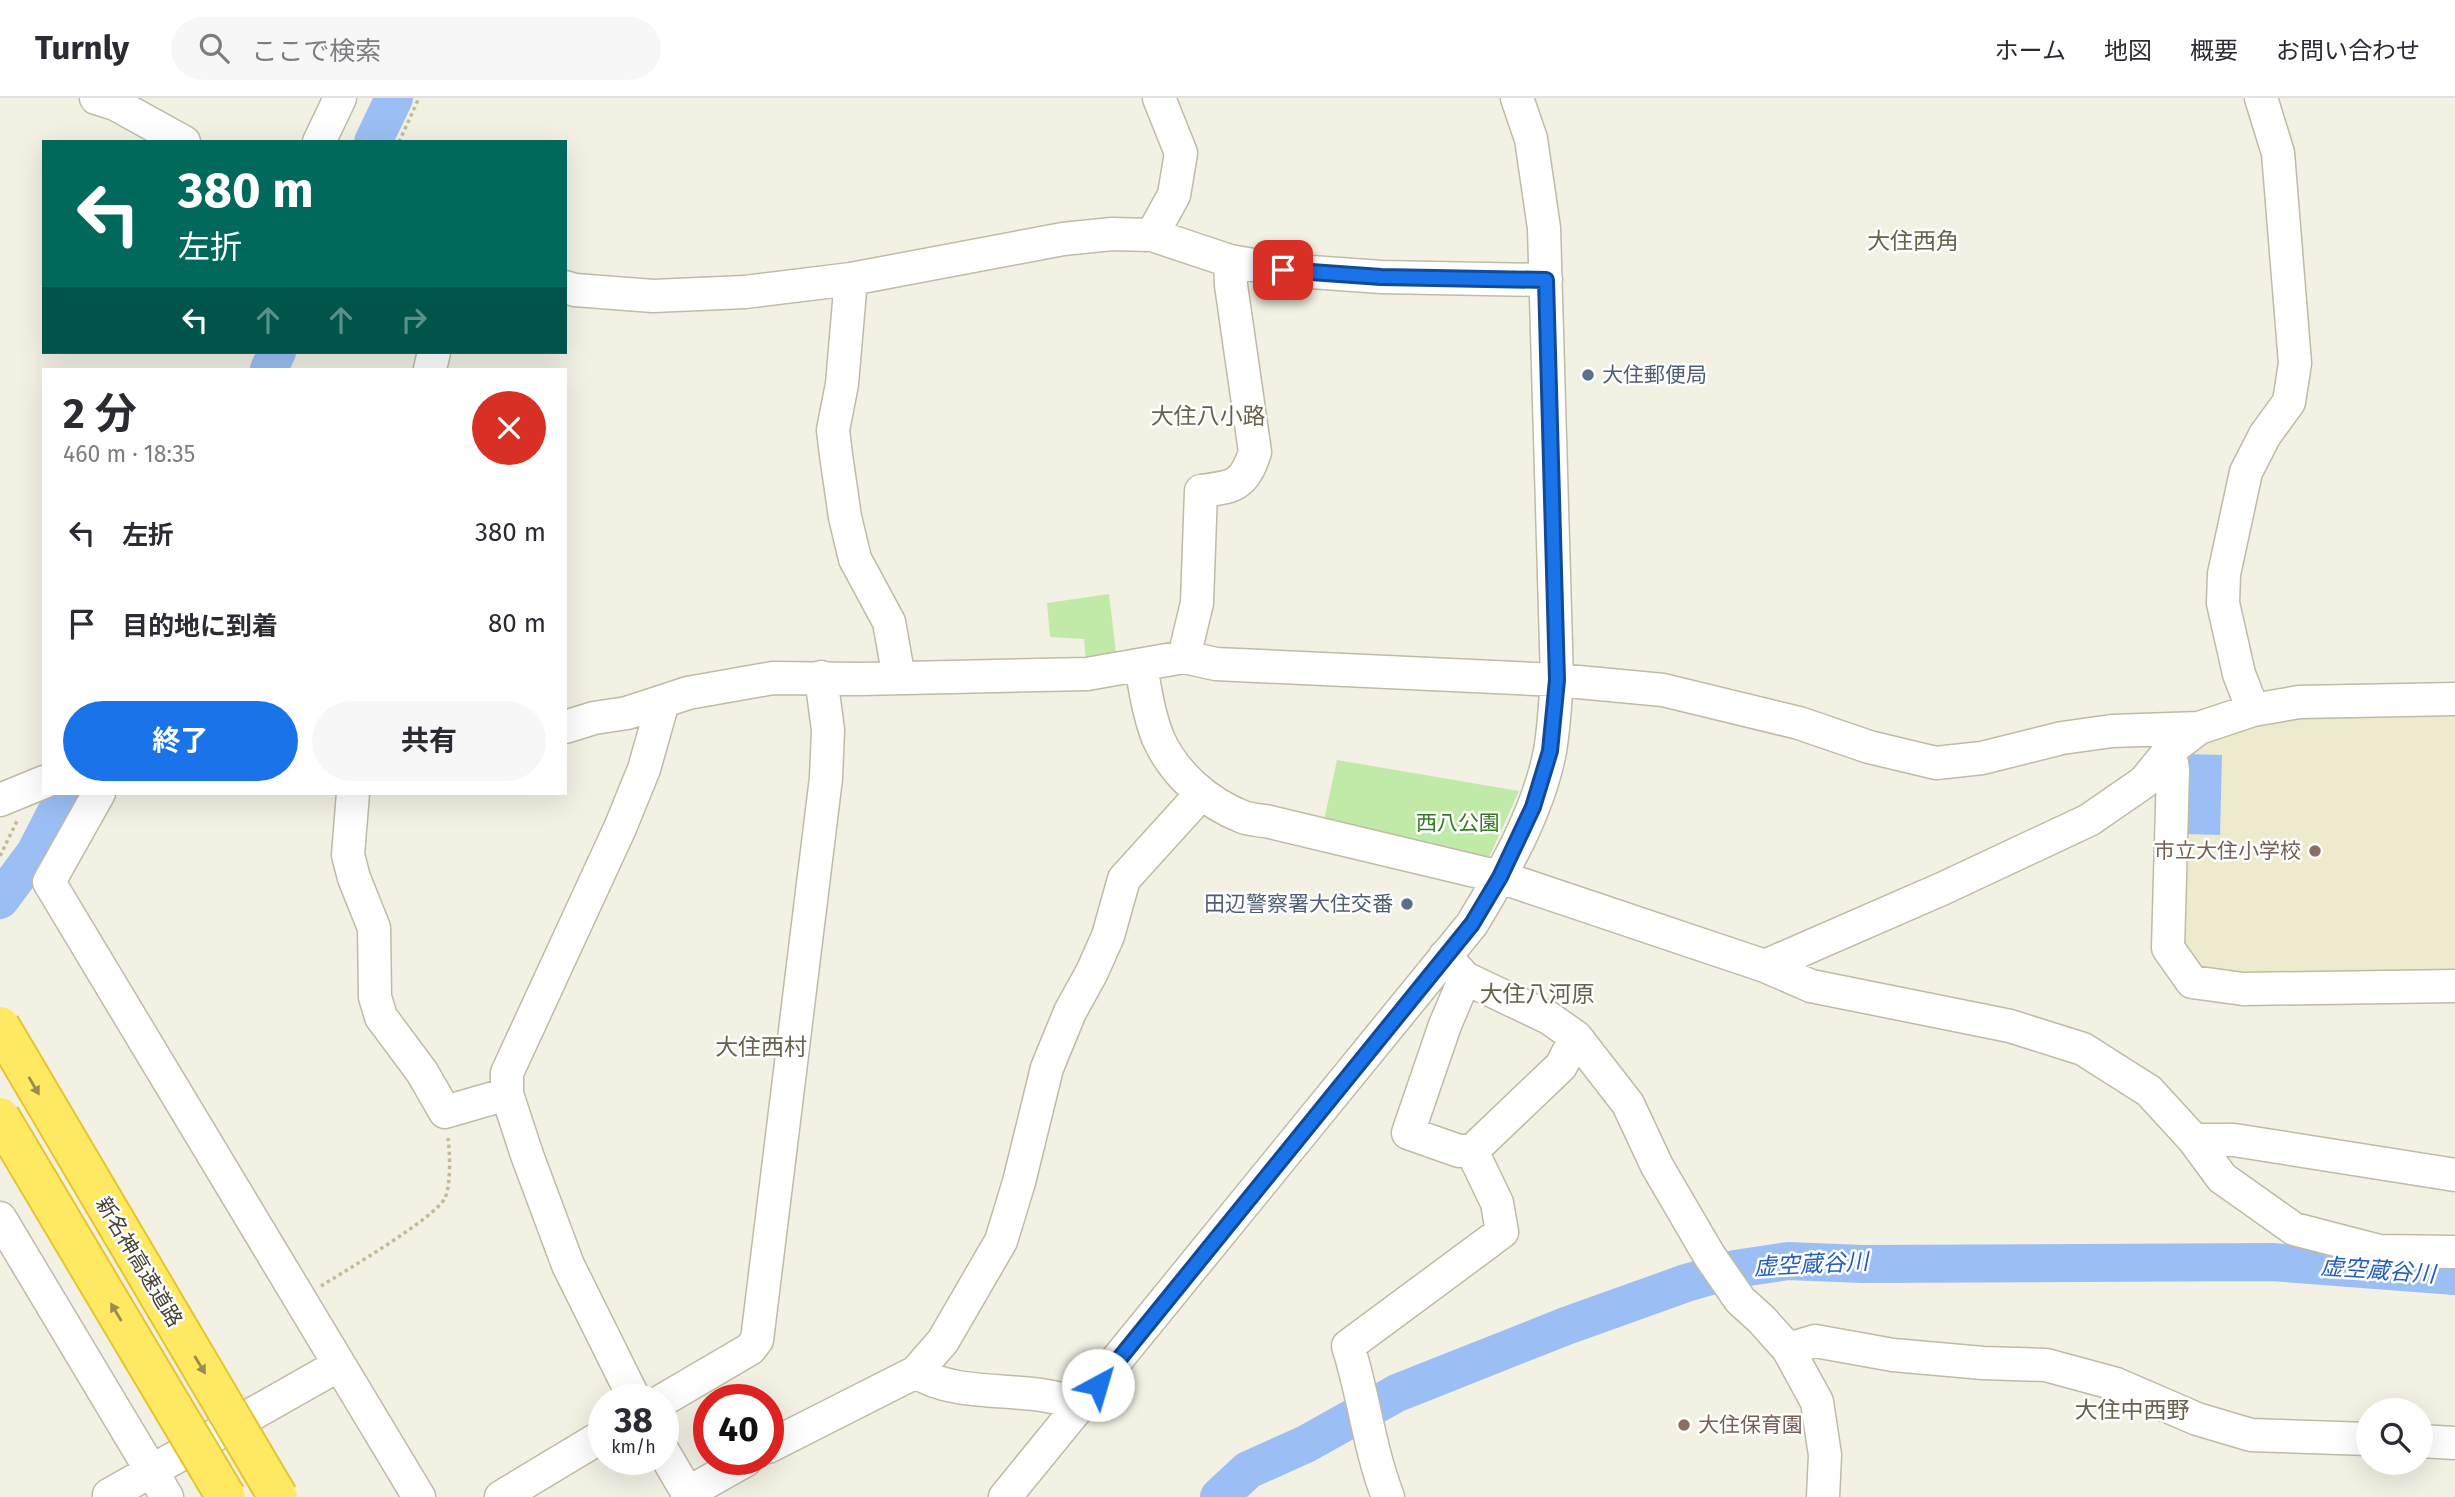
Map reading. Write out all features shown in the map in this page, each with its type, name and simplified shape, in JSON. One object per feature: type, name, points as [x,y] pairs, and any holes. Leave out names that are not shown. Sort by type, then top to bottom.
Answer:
[{"type":"highway","name":"新名神高速道路","points":[[0,1026],[278,1497]]},
{"type":"highway","points":[[0,1117],[226,1497]]},
{"type":"street","points":[[96,98],[115,104],[180,140]]},
{"type":"street","points":[[320,140],[340,98]]},
{"type":"street","points":[[1152,235],[1174,195],[1181,153],[1159,98]]},
{"type":"street","points":[[1517,98],[1531,139],[1544,228],[1557,680],[1550,751],[1533,807],[1500,877],[1472,924],[1455,967],[1445,1025],[1408,1133],[1459,1151],[1472,1151],[1561,1066],[1576,1037]]},
{"type":"street","points":[[2253,710],[2239,674],[2223,603],[2224,574],[2246,472],[2265,435],[2289,402],[2295,363],[2278,153],[2261,98]]},
{"type":"street","points":[[567,288],[653,296],[745,292],[851,279],[1063,239],[1112,234],[1152,235],[1230,261],[1283,270],[1381,277],[1546,280]]},
{"type":"street","points":[[1184,657],[1196,603],[1201,491],[1233,487],[1249,472],[1255,452],[1231,285],[1230,261]]},
{"type":"street","points":[[851,279],[842,384],[833,430],[836,455],[845,517],[855,559],[889,622],[899,678]]},
{"type":"street","points":[[567,726],[688,693],[773,678],[1087,674],[1184,657],[1216,664],[1557,680],[1663,690],[1799,723],[1869,747],[1936,763],[1982,758],[2062,738],[2112,731],[2199,729]]},
{"type":"street","points":[[1141,665],[1146,698],[1159,739],[1181,775],[1202,793],[1244,817],[1500,877],[1765,966],[1811,986],[2010,1026],[2083,1049],[2149,1091],[2194,1140],[2222,1178],[2294,1229],[2379,1251],[2455,1252]]},
{"type":"street","points":[[679,1391],[750,1349],[757,1339],[827,778],[828,730],[821,677]]},
{"type":"street","points":[[1765,966],[1944,888],[2089,820],[2144,782],[2170,750],[2199,729],[2253,710],[2299,702],[2455,699]]},
{"type":"street","points":[[627,1384],[568,1265],[507,1094],[507,1073],[620,828],[644,769],[663,702]]},
{"type":"street","points":[[2170,750],[2173,770],[2168,948],[2192,982],[2243,989],[2455,986]]},
{"type":"street","points":[[0,800],[42,783]]},
{"type":"street","points":[[784,1439],[916,1372],[943,1341],[1001,1241],[1019,1182],[1047,1068],[1070,1012],[1108,936],[1124,879],[1202,793]]},
{"type":"street","points":[[98,795],[48,882],[302,1298],[419,1497]]},
{"type":"street","points":[[352,795],[348,855],[374,928],[374,997],[381,1017],[422,1072],[445,1112],[507,1094]]},
{"type":"street","points":[[1455,967],[1549,1018],[1576,1037],[1628,1104],[1657,1166],[1731,1290],[1788,1349],[1817,1402],[1825,1455],[1823,1497]]},
{"type":"street","points":[[1005,1497],[1455,967]]},
{"type":"street","points":[[2194,1140],[2234,1140],[2455,1175]]},
{"type":"street","points":[[1388,1497],[1377,1469],[1362,1394],[1348,1346],[1502,1232],[1497,1203],[1472,1151]]},
{"type":"street","points":[[0,1218],[160,1484]]},
{"type":"street","points":[[1788,1349],[1815,1341],[1894,1355],[1983,1363],[2046,1365],[2116,1384],[2197,1419],[2250,1435],[2356,1439]]},
{"type":"street","points":[[104,1496],[160,1484],[339,1365]]},
{"type":"street","points":[[916,1372],[927,1379],[981,1390],[1063,1398],[1081,1406]]},
{"type":"street","points":[[2433,1442],[2455,1443]]},
{"type":"street","points":[[501,1497],[588,1445]]},
{"type":"street","points":[[677,1475],[689,1495],[722,1475]]},
{"type":"path","points":[[400,140],[419,98]]},
{"type":"path","points":[[302,1298],[427,1216],[445,1198],[450,1158],[445,1112]]},
{"type":"shaded area","name":"市立大住小学校","points":[[2455,707],[2455,979],[2199,977],[2174,947],[2177,755],[2197,736],[2250,729],[2273,717]]},
{"type":"green space","points":[[1109,594],[1118,669],[1087,674],[1084,639],[1050,637],[1047,603]]},
{"type":"green space","name":"西八公園","points":[[1337,760],[1519,791],[1482,873],[1321,834]]},
{"type":"water","points":[[2187,754],[2222,755],[2220,835],[2185,834]]},
{"type":"waterway","points":[[374,140],[394,98]]},
{"type":"waterway","points":[[269,368],[276,354]]},
{"type":"waterway","points":[[0,900],[35,853],[65,795]]},
{"type":"waterway","name":"虚空蔵谷川","points":[[1219,1497],[1248,1470],[1306,1444],[1397,1393],[1566,1326],[1686,1283],[1735,1269],[1788,1261],[1863,1264],[2272,1262],[2455,1276]]},
{"type":"place","name":"大住郵便局","points":[[1588,375]]},
{"type":"place","name":"市立大住小学校","points":[[2315,851]]},
{"type":"place","name":"田辺警察署大住交番","points":[[1407,904]]},
{"type":"place","name":"大住保育園","points":[[1684,1425]]},
{"type":"district","name":"大住西角","points":[[1913,241]]},
{"type":"district","name":"大住八小路","points":[[1208,416]]},
{"type":"district","name":"大住八河原","points":[[1537,994]]},
{"type":"district","name":"大住西村","points":[[761,1047]]},
{"type":"district","name":"大住中西野","points":[[2132,1410]]},
{"type":"route","points":[[1098,1385],[1472,924],[1500,877],[1533,807],[1550,751],[1557,680],[1546,280],[1381,277],[1283,270]]}]
